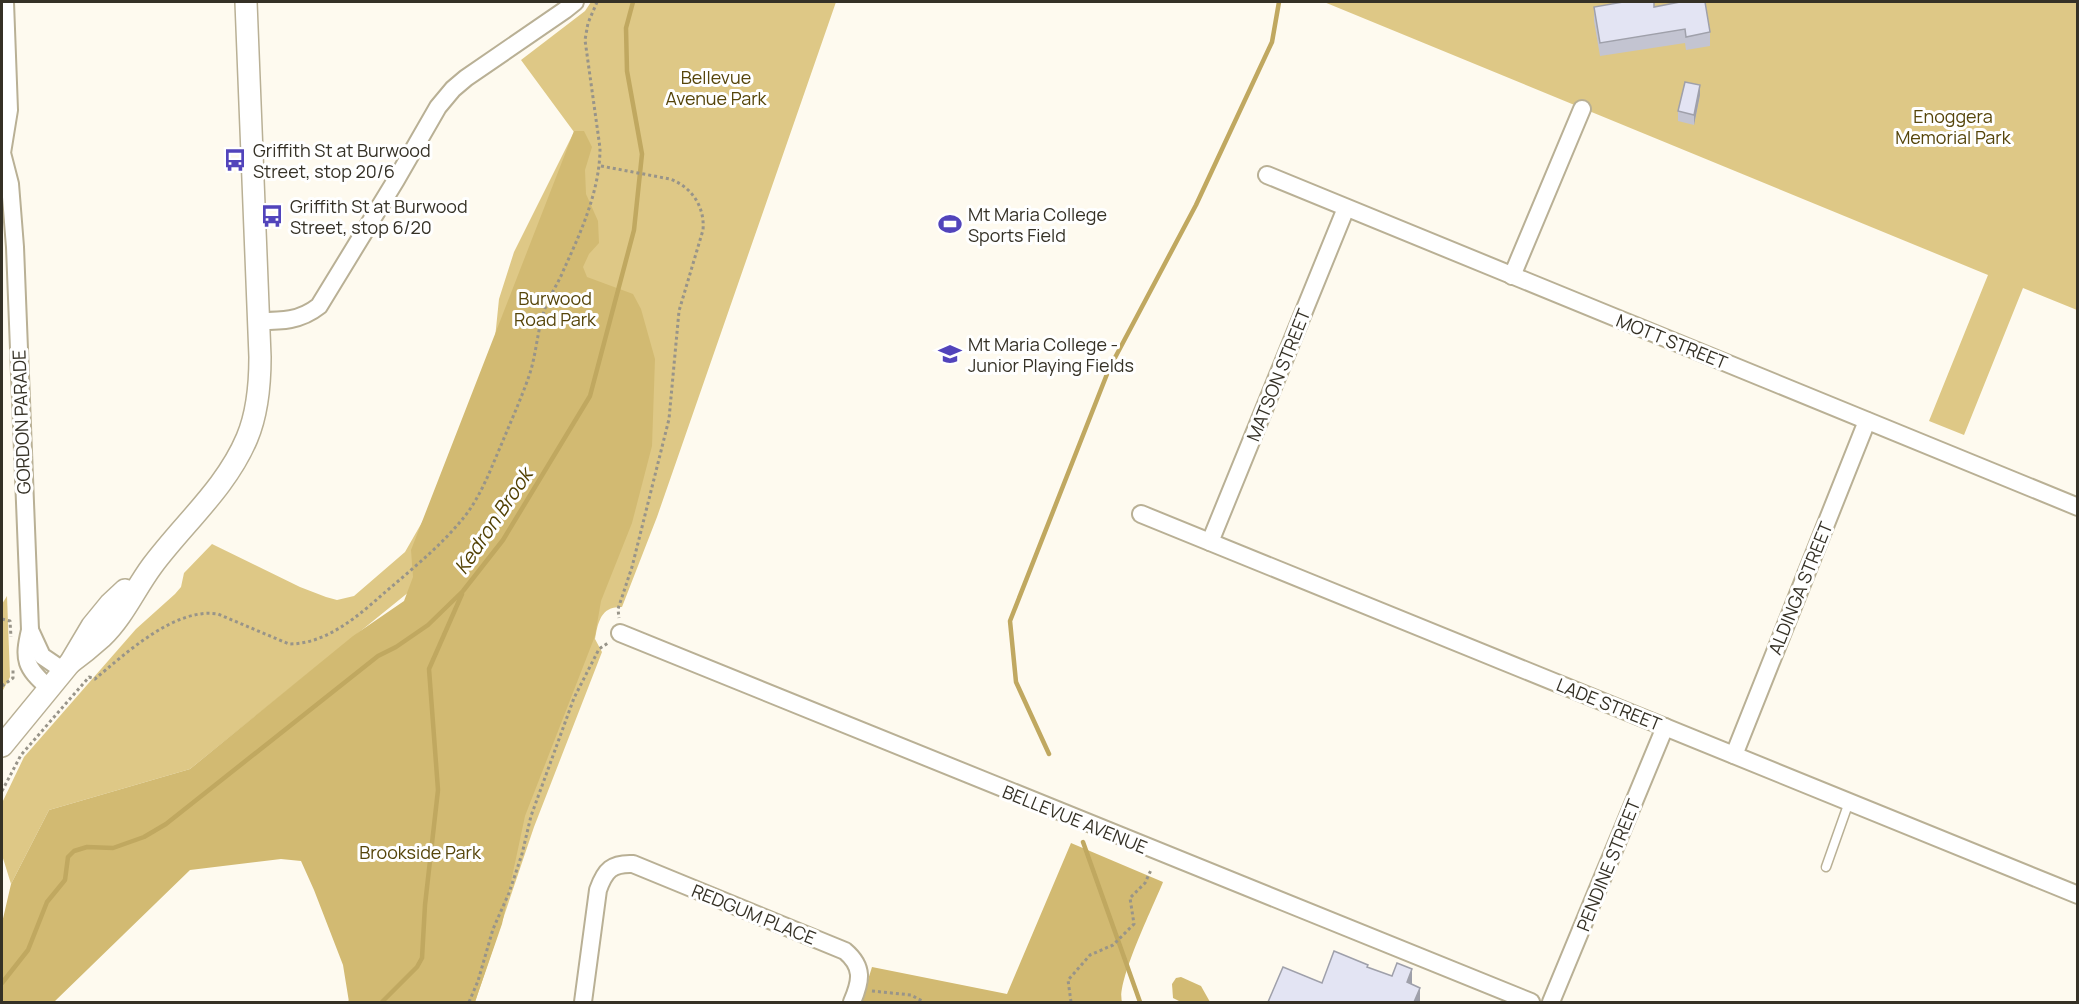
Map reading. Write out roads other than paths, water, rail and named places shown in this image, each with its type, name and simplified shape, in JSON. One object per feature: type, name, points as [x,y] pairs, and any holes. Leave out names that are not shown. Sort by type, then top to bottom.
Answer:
[{"type":"street","name":"GORDON PARADE","points":[[5,2],[9,110],[2,153],[10,184],[15,247],[30,630],[25,651],[26,660],[35,675],[49,688]]},
{"type":"street","points":[[2,746],[67,667],[96,621],[110,604],[153,565],[222,482],[248,438],[260,377],[246,2]]},
{"type":"street","points":[[259,321],[297,319],[319,306],[438,106],[466,78],[575,2]]},
{"type":"street","points":[[1512,276],[1582,109]]},
{"type":"street","name":"MOTT STREET","points":[[1267,175],[2078,507]]},
{"type":"street","name":"MATSON STREET","points":[[1210,542],[1346,208]]},
{"type":"street","name":"ALDINGA STREET","points":[[1734,755],[1867,421]]},
{"type":"street","name":"LADE STREET","points":[[1141,514],[2078,895]]},
{"type":"street","name":"GORDON PARADE","points":[[30,630],[42,656],[67,667]]},
{"type":"street","name":"BELLEVUE AVENUE","points":[[621,633],[1531,1002]]},
{"type":"street","name":"PENDINE STREET","points":[[1551,1002],[1665,727]]},
{"type":"street","name":"REDGUM PLACE","points":[[583,1002],[598,890],[609,869],[621,864],[633,864],[845,951],[857,964],[860,974],[854,998]]},
{"type":"lane","points":[[1826,867],[1849,802]]},
{"type":"waterway","name":"Kedron Brook","points":[[2,983],[28,950],[47,902],[65,880],[68,857],[74,851],[87,847],[113,848],[144,837],[166,824],[378,656],[396,647],[428,625],[463,591],[503,540],[590,396],[634,230],[642,154],[627,71],[626,28],[633,2]]},
{"type":"waterway","points":[[1049,754],[1016,682],[1010,621],[1109,369],[1196,205],[1272,42],[1279,2]]},
{"type":"waterway","points":[[382,1002],[417,967],[422,958],[425,905],[438,790],[429,669],[462,594]]},
{"type":"waterway","points":[[1083,842],[1140,1002]]},
{"type":"place","name":"Griffith St at Burwood Street, stop 20/6","points":[[235,160]]},
{"type":"place","name":"Griffith St at Burwood Street, stop 6/20","points":[[272,216]]},
{"type":"place","name":"Mt Maria College Sports Field","points":[[950,224]]},
{"type":"place","name":"Mt Maria College - Junior Playing Fields","points":[[950,354]]},
{"type":"park label","name":"Bellevue Avenue Park","points":[[716,88]]},
{"type":"park label","name":"Enoggera Memorial Park","points":[[1953,126]]},
{"type":"park label","name":"Burwood Road Park","points":[[555,308]]},
{"type":"park label","name":"Brookside Park","points":[[420,852]]}]
